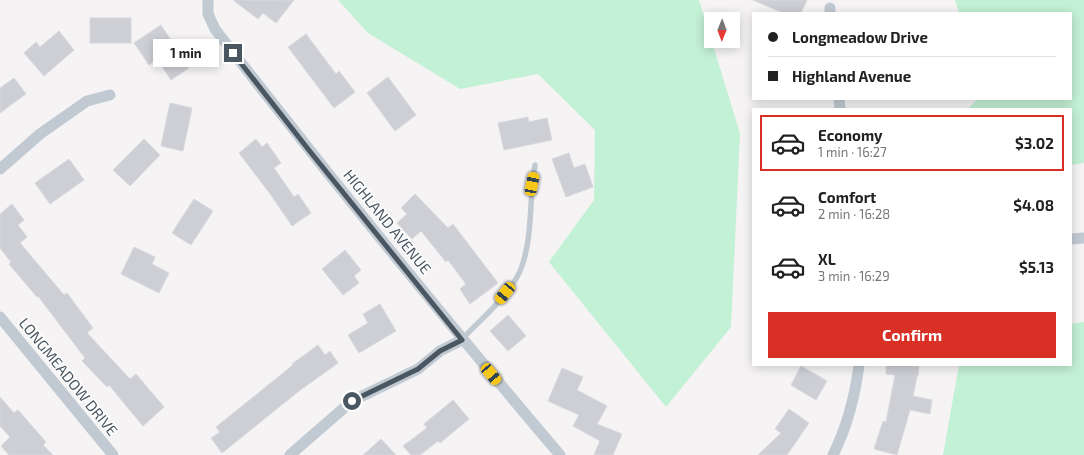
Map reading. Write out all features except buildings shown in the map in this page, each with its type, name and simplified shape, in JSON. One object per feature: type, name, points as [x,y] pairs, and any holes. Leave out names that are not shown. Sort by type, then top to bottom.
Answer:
[{"type":"street","name":"HIGHLAND AVENUE","points":[[208,0],[208,14],[215,29],[308,149],[462,340],[560,455]]},
{"type":"street","points":[[0,169],[40,134],[87,101],[110,95]]},
{"type":"street","points":[[1072,239],[1084,238]]},
{"type":"street","name":"LONGMEADOW DRIVE","points":[[0,317],[113,455]]},
{"type":"street","points":[[290,455],[352,401],[418,369],[440,351],[462,340]]},
{"type":"street","points":[[833,455],[850,410],[857,385],[859,366]]},
{"type":"lane","points":[[462,340],[497,303],[514,282],[522,267],[528,240],[532,184],[535,166]]},
{"type":"green space","points":[[338,0],[699,0],[704,16],[704,48],[714,48],[740,133],[731,327],[666,407],[549,262],[594,200],[595,130],[538,74],[460,89],[368,33]]},
{"type":"green space","points":[[955,0],[1084,0],[1084,163],[1072,165],[1072,108],[969,108],[976,100],[1072,100],[1072,12],[959,12]]},
{"type":"green space","points":[[1084,322],[1084,455],[943,455],[959,366],[1072,366],[1072,324]]},
{"type":"route","points":[[233,53],[383,243],[462,340],[440,351],[418,369],[352,401]]}]
